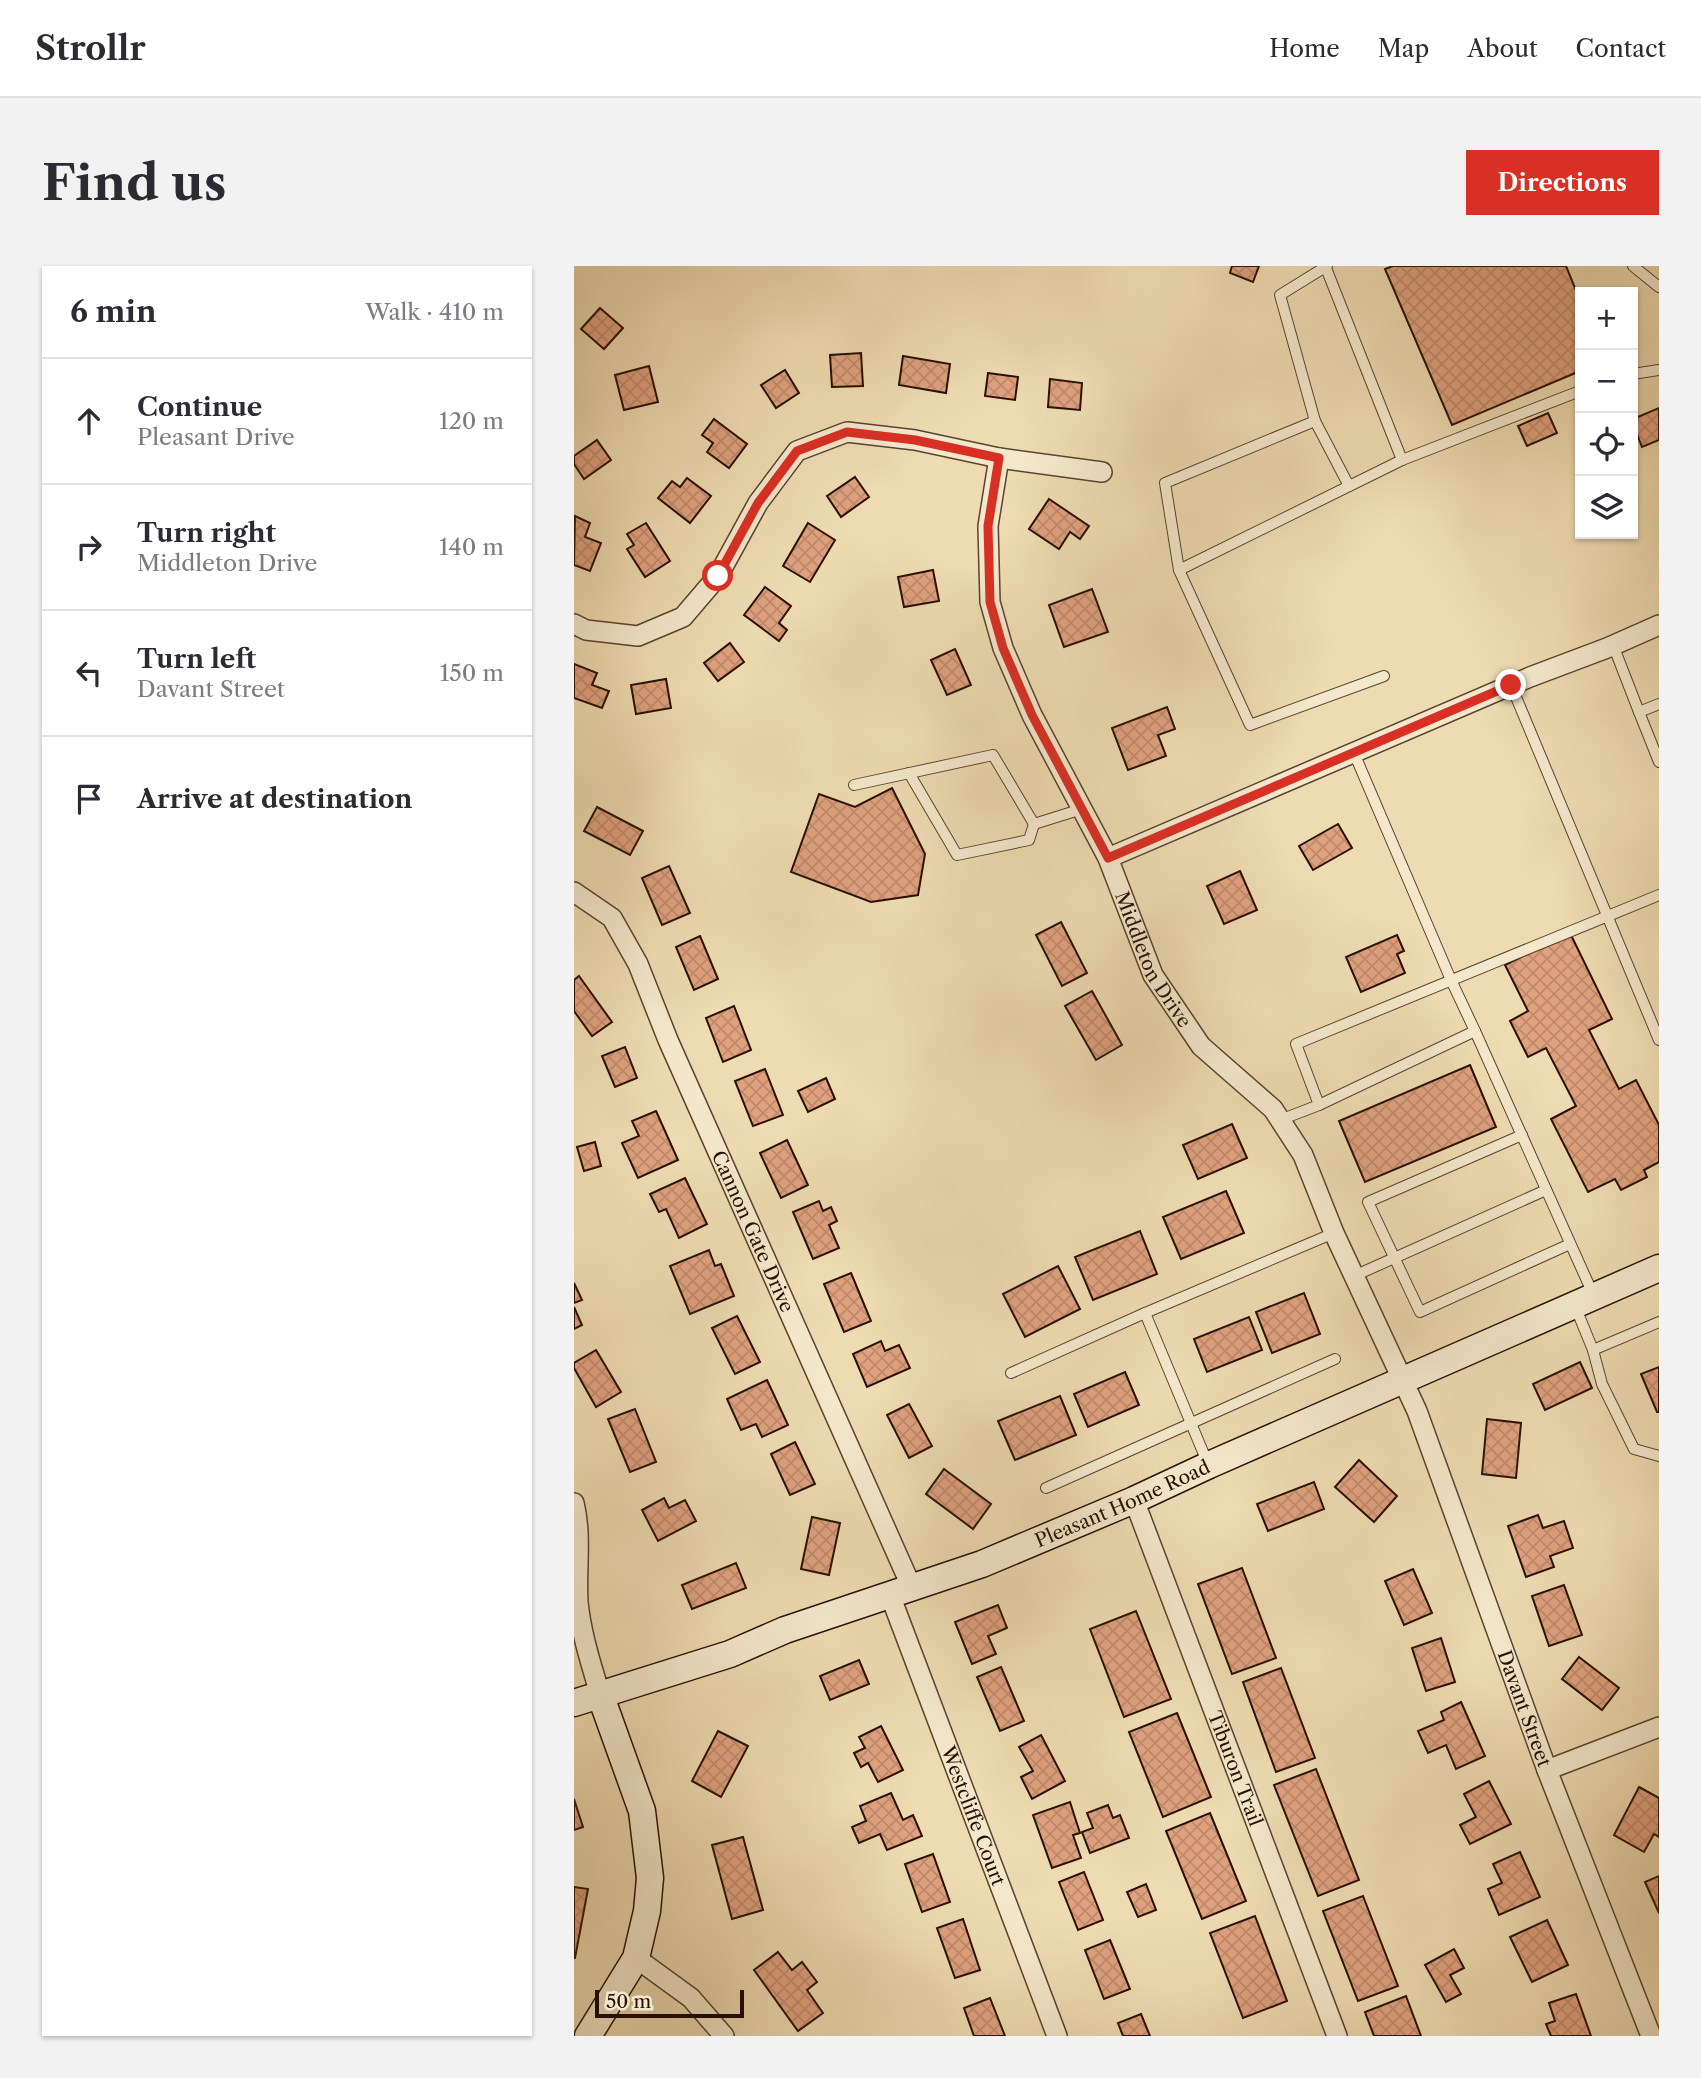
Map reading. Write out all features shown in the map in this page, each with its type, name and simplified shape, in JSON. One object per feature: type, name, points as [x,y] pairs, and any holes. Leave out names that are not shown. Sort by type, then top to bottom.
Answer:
[{"type":"main road","name":"Pleasant Home Road","points":[[574,1703],[730,1654],[785,1630],[982,1564],[1134,1500],[1659,1268]]},
{"type":"main road","points":[[588,2036],[636,1958],[647,1910],[650,1878],[642,1811],[600,1694]]},
{"type":"street","points":[[574,624],[586,630],[638,636],[683,617],[718,576],[758,503],[797,451],[847,432],[915,440],[999,458],[1102,472]]},
{"type":"street","name":"Middleton Drive","points":[[999,458],[988,526],[990,602],[1003,648],[1032,715],[1108,858],[1153,975],[1201,1046],[1273,1109],[1303,1155],[1334,1233],[1402,1381]]},
{"type":"street","points":[[1108,858],[1511,685],[1659,625]]},
{"type":"street","name":"Cannon Gate Drive","points":[[574,892],[612,918],[638,964],[901,1592]]},
{"type":"street","name":"Davant Street","points":[[1402,1381],[1417,1411],[1547,1770],[1651,2036]]},
{"type":"street","name":"Tiburon Trail","points":[[1134,1500],[1337,2036]]},
{"type":"street","points":[[574,1503],[578,1541],[578,1603],[600,1694]]},
{"type":"street","name":"Westcliffe Court","points":[[901,1592],[1057,2036]]},
{"type":"street","points":[[1547,1770],[1659,1727]]},
{"type":"street","points":[[636,1958],[691,1998],[724,2036]]},
{"type":"lane","points":[[1633,266],[1659,287]]},
{"type":"lane","points":[[1349,486],[1315,421],[1279,295],[1327,267],[1402,460]]},
{"type":"lane","points":[[1638,373],[1659,370]]},
{"type":"lane","points":[[1179,570],[1402,460],[1575,393]]},
{"type":"lane","points":[[1315,421],[1166,483],[1179,570],[1250,725],[1384,676]]},
{"type":"lane","points":[[1613,645],[1659,763]]},
{"type":"lane","points":[[1511,685],[1659,1040]]},
{"type":"lane","points":[[1639,712],[1659,704]]},
{"type":"lane","points":[[1354,753],[1451,980],[1570,1244],[1584,1301],[1592,1350],[1602,1384],[1634,1449],[1659,1456]]},
{"type":"lane","points":[[854,785],[909,773],[993,755],[1034,824],[1029,839],[957,855],[909,773]]},
{"type":"lane","points":[[1034,824],[1082,809]]},
{"type":"lane","points":[[1319,1105],[1296,1044],[1659,895]]},
{"type":"lane","points":[[1280,1120],[1319,1105],[1475,1031]]},
{"type":"lane","points":[[1522,1135],[1368,1202],[1393,1259],[1420,1312],[1570,1244]]},
{"type":"lane","points":[[1354,1276],[1546,1190]]},
{"type":"lane","points":[[1011,1373],[1334,1233]]},
{"type":"lane","points":[[1145,1313],[1209,1465]]},
{"type":"lane","points":[[1592,1350],[1659,1322]]},
{"type":"lane","points":[[1046,1488],[1335,1359]]},
{"type":"building","points":[[1232,266],[1259,266],[1253,282],[1230,273]]},
{"type":"building","points":[[1393,266],[1566,266],[1575,288],[1575,373],[1452,425],[1385,269]]},
{"type":"building","points":[[600,308],[623,328],[604,349],[581,329]]},
{"type":"building","points":[[861,353],[863,386],[832,387],[830,355]]},
{"type":"building","points":[[903,356],[950,364],[946,393],[899,385]]},
{"type":"building","points":[[649,366],[658,402],[624,410],[615,375]]},
{"type":"building","points":[[785,370],[799,393],[776,408],[761,385]]},
{"type":"building","points":[[988,373],[1018,377],[1015,400],[985,396]]},
{"type":"building","points":[[1050,379],[1082,383],[1080,410],[1048,407]]},
{"type":"building","points":[[1659,408],[1659,440],[1642,447],[1638,437],[1638,417]]},
{"type":"building","points":[[1548,413],[1557,433],[1527,446],[1518,426]]},
{"type":"building","points":[[714,419],[747,444],[729,468],[707,452],[713,443],[702,435]]},
{"type":"building","points":[[597,440],[611,460],[584,479],[574,464],[574,456]]},
{"type":"building","points":[[855,477],[869,497],[841,517],[827,496]]},
{"type":"building","points":[[687,478],[711,496],[690,523],[658,498],[672,481],[680,487]]},
{"type":"building","points":[[1049,499],[1089,526],[1080,539],[1070,532],[1059,549],[1029,529]]},
{"type":"building","points":[[575,516],[590,523],[585,537],[601,543],[590,571],[574,565]]},
{"type":"building","points":[[646,523],[670,561],[645,577],[627,549],[634,545],[627,534]]},
{"type":"building","points":[[808,523],[835,540],[810,582],[783,566]]},
{"type":"building","points":[[933,570],[939,601],[904,607],[898,577]]},
{"type":"building","points":[[765,587],[791,606],[779,623],[787,630],[779,641],[744,615]]},
{"type":"building","points":[[1092,589],[1108,632],[1064,647],[1049,605]]},
{"type":"building","points":[[730,643],[744,662],[718,681],[704,663]]},
{"type":"building","points":[[955,649],[971,685],[947,695],[931,660]]},
{"type":"building","points":[[574,664],[597,673],[592,685],[609,691],[602,708],[574,698]]},
{"type":"building","points":[[666,679],[671,708],[636,714],[631,685]]},
{"type":"building","points":[[1167,707],[1175,729],[1158,735],[1166,756],[1128,770],[1112,728]]},
{"type":"building","points":[[892,788],[925,854],[918,895],[871,902],[791,872],[819,794],[855,807]]},
{"type":"building","points":[[597,807],[643,831],[630,855],[584,831]]},
{"type":"building","points":[[1338,824],[1352,848],[1313,870],[1299,846]]},
{"type":"building","points":[[669,866],[690,913],[662,925],[642,878]]},
{"type":"building","points":[[1240,871],[1257,910],[1224,924],[1207,886]]},
{"type":"building","points":[[1061,922],[1087,973],[1062,986],[1036,935]]},
{"type":"building","points":[[1570,933],[1612,1019],[1589,1030],[1619,1089],[1636,1080],[1659,1125],[1659,1162],[1644,1170],[1647,1177],[1621,1190],[1615,1179],[1588,1192],[1551,1119],[1576,1106],[1546,1048],[1528,1057],[1510,1021],[1528,1011],[1505,965]]},
{"type":"building","points":[[1397,935],[1404,951],[1397,954],[1405,973],[1361,992],[1346,957]]},
{"type":"building","points":[[700,936],[718,979],[694,990],[676,947]]},
{"type":"building","points":[[579,976],[612,1022],[592,1036],[574,1011],[574,980]]},
{"type":"building","points":[[1092,991],[1122,1045],[1096,1060],[1065,1006]]},
{"type":"building","points":[[734,1006],[751,1050],[723,1062],[706,1018]]},
{"type":"building","points":[[625,1047],[637,1078],[615,1087],[602,1056]]},
{"type":"building","points":[[1470,1065],[1496,1127],[1365,1182],[1339,1121]]},
{"type":"building","points":[[765,1069],[783,1115],[753,1126],[735,1081]]},
{"type":"building","points":[[826,1078],[835,1099],[808,1112],[798,1091]]},
{"type":"building","points":[[656,1111],[678,1160],[638,1178],[622,1143],[639,1136],[632,1121]]},
{"type":"building","points":[[1232,1124],[1247,1158],[1198,1179],[1183,1145]]},
{"type":"building","points":[[787,1140],[808,1185],[781,1198],[760,1153]]},
{"type":"building","points":[[595,1142],[601,1166],[584,1171],[577,1147]]},
{"type":"building","points":[[685,1178],[707,1224],[679,1238],[666,1209],[659,1212],[650,1194]]},
{"type":"building","points":[[1226,1191],[1244,1233],[1181,1259],[1163,1217]]},
{"type":"building","points":[[819,1201],[823,1211],[831,1207],[837,1221],[829,1225],[839,1248],[813,1259],[793,1212]]},
{"type":"building","points":[[1140,1231],[1157,1274],[1093,1300],[1075,1257]]},
{"type":"building","points":[[709,1250],[715,1266],[721,1264],[734,1296],[690,1314],[670,1266]]},
{"type":"building","points":[[1058,1266],[1080,1309],[1025,1337],[1003,1294]]},
{"type":"building","points":[[851,1273],[871,1321],[844,1332],[824,1284]]},
{"type":"building","points":[[574,1283],[582,1300],[574,1303]]},
{"type":"building","points":[[1304,1293],[1320,1334],[1272,1353],[1256,1312]]},
{"type":"building","points":[[574,1307],[582,1325],[574,1329]]},
{"type":"building","points":[[737,1316],[760,1362],[735,1374],[712,1328]]},
{"type":"building","points":[[1249,1317],[1262,1350],[1207,1372],[1194,1339]]},
{"type":"building","points":[[881,1341],[885,1351],[899,1345],[910,1368],[867,1387],[853,1354]]},
{"type":"building","points":[[596,1350],[621,1392],[596,1407],[574,1368],[574,1363]]},
{"type":"building","points":[[1580,1362],[1592,1388],[1545,1410],[1533,1384]]},
{"type":"building","points":[[1659,1367],[1659,1412],[1657,1412],[1641,1374]]},
{"type":"building","points":[[1125,1372],[1139,1405],[1088,1427],[1074,1394]]},
{"type":"building","points":[[767,1380],[788,1425],[762,1437],[756,1424],[741,1430],[727,1399]]},
{"type":"building","points":[[1060,1396],[1076,1435],[1015,1460],[998,1421]]},
{"type":"building","points":[[909,1404],[932,1446],[909,1458],[887,1415]]},
{"type":"building","points":[[635,1409],[656,1462],[630,1472],[608,1419]]},
{"type":"building","points":[[1487,1419],[1521,1423],[1516,1478],[1482,1474]]},
{"type":"building","points":[[795,1442],[815,1484],[790,1495],[771,1454]]},
{"type":"building","points":[[1359,1460],[1397,1496],[1374,1522],[1335,1487]]},
{"type":"building","points":[[944,1469],[991,1504],[973,1529],[926,1494]]},
{"type":"building","points":[[1314,1482],[1324,1509],[1268,1531],[1257,1504]]},
{"type":"building","points":[[664,1498],[669,1508],[685,1500],[696,1521],[658,1541],[642,1510]]},
{"type":"building","points":[[1538,1515],[1543,1528],[1564,1521],[1573,1548],[1550,1556],[1554,1567],[1526,1577],[1508,1526]]},
{"type":"building","points":[[812,1517],[840,1523],[829,1575],[801,1569]]},
{"type":"building","points":[[736,1563],[746,1588],[692,1609],[682,1585]]},
{"type":"building","points":[[1242,1568],[1276,1658],[1232,1674],[1198,1584]]},
{"type":"building","points":[[1413,1569],[1432,1613],[1404,1625],[1385,1581]]},
{"type":"building","points":[[1564,1585],[1582,1635],[1549,1646],[1532,1596]]},
{"type":"building","points":[[998,1605],[1007,1628],[988,1636],[996,1654],[972,1664],[955,1622]]},
{"type":"building","points":[[1136,1611],[1171,1699],[1124,1717],[1090,1629]]},
{"type":"building","points":[[1441,1638],[1455,1682],[1426,1691],[1412,1648]]},
{"type":"building","points":[[1579,1657],[1619,1688],[1602,1710],[1562,1679]]},
{"type":"building","points":[[859,1660],[869,1684],[830,1700],[820,1676]]},
{"type":"building","points":[[1001,1667],[1024,1721],[1000,1731],[977,1677]]},
{"type":"building","points":[[1281,1668],[1315,1758],[1276,1772],[1243,1682]]},
{"type":"building","points":[[1461,1702],[1485,1756],[1456,1769],[1446,1745],[1428,1753],[1418,1731],[1444,1720],[1441,1712]]},
{"type":"building","points":[[1177,1713],[1211,1797],[1163,1817],[1129,1732]]},
{"type":"building","points":[[881,1726],[903,1770],[878,1782],[868,1763],[861,1767],[854,1753],[865,1748],[859,1737]]},
{"type":"building","points":[[718,1731],[748,1746],[721,1797],[692,1781]]},
{"type":"building","points":[[1041,1735],[1065,1781],[1032,1799],[1021,1777],[1033,1771],[1019,1747]]},
{"type":"building","points":[[1316,1769],[1359,1880],[1318,1896],[1274,1785]]},
{"type":"building","points":[[1489,1781],[1511,1824],[1470,1844],[1460,1825],[1476,1817],[1464,1794]]},
{"type":"building","points":[[1639,1787],[1659,1798],[1659,1837],[1654,1834],[1644,1852],[1614,1835]]},
{"type":"building","points":[[891,1793],[903,1820],[913,1815],[922,1836],[887,1850],[880,1834],[859,1843],[852,1827],[866,1821],[860,1806]]},
{"type":"building","points":[[574,1799],[583,1827],[574,1830]]},
{"type":"building","points":[[1070,1802],[1080,1833],[1073,1835],[1081,1858],[1052,1868],[1033,1815]]},
{"type":"building","points":[[1108,1805],[1113,1818],[1120,1815],[1129,1838],[1090,1853],[1082,1832],[1093,1828],[1087,1813]]},
{"type":"building","points":[[1210,1813],[1246,1901],[1202,1919],[1166,1831]]},
{"type":"building","points":[[743,1837],[763,1910],[732,1919],[712,1845]]},
{"type":"building","points":[[1520,1852],[1540,1897],[1499,1915],[1488,1889],[1502,1883],[1493,1864]]},
{"type":"building","points":[[933,1854],[950,1902],[922,1912],[905,1864]]},
{"type":"building","points":[[1084,1872],[1103,1920],[1078,1930],[1059,1882]]},
{"type":"building","points":[[1659,1876],[1659,1913],[1645,1882]]},
{"type":"building","points":[[1146,1884],[1156,1910],[1138,1917],[1127,1892]]},
{"type":"building","points":[[574,1887],[588,1889],[575,1958],[574,1958]]},
{"type":"building","points":[[1363,1896],[1398,1986],[1358,2001],[1323,1911]]},
{"type":"building","points":[[1255,1916],[1287,2001],[1243,2018],[1210,1933]]},
{"type":"building","points":[[963,1919],[980,1970],[955,1978],[937,1928]]},
{"type":"building","points":[[1547,1920],[1568,1965],[1532,1982],[1510,1937]]},
{"type":"building","points":[[1110,1940],[1130,1989],[1104,1999],[1085,1950]]},
{"type":"building","points":[[1454,1949],[1464,1968],[1450,1975],[1461,1994],[1446,2002],[1425,1965]]},
{"type":"building","points":[[778,1952],[792,1970],[802,1962],[817,1982],[807,1990],[823,2013],[798,2031],[754,1970]]},
{"type":"building","points":[[1576,1994],[1591,2036],[1551,2036],[1546,2024],[1555,2021],[1549,2003]]},
{"type":"building","points":[[1406,1996],[1421,2036],[1374,2036],[1365,2012]]},
{"type":"building","points":[[990,1998],[1005,2036],[974,2036],[964,2008]]},
{"type":"building","points":[[1141,2014],[1150,2036],[1123,2036],[1118,2023]]},
{"type":"route","points":[[718,576],[758,503],[797,451],[847,432],[915,440],[999,458],[988,526],[990,602],[1003,648],[1032,715],[1108,858],[1511,685]]}]
